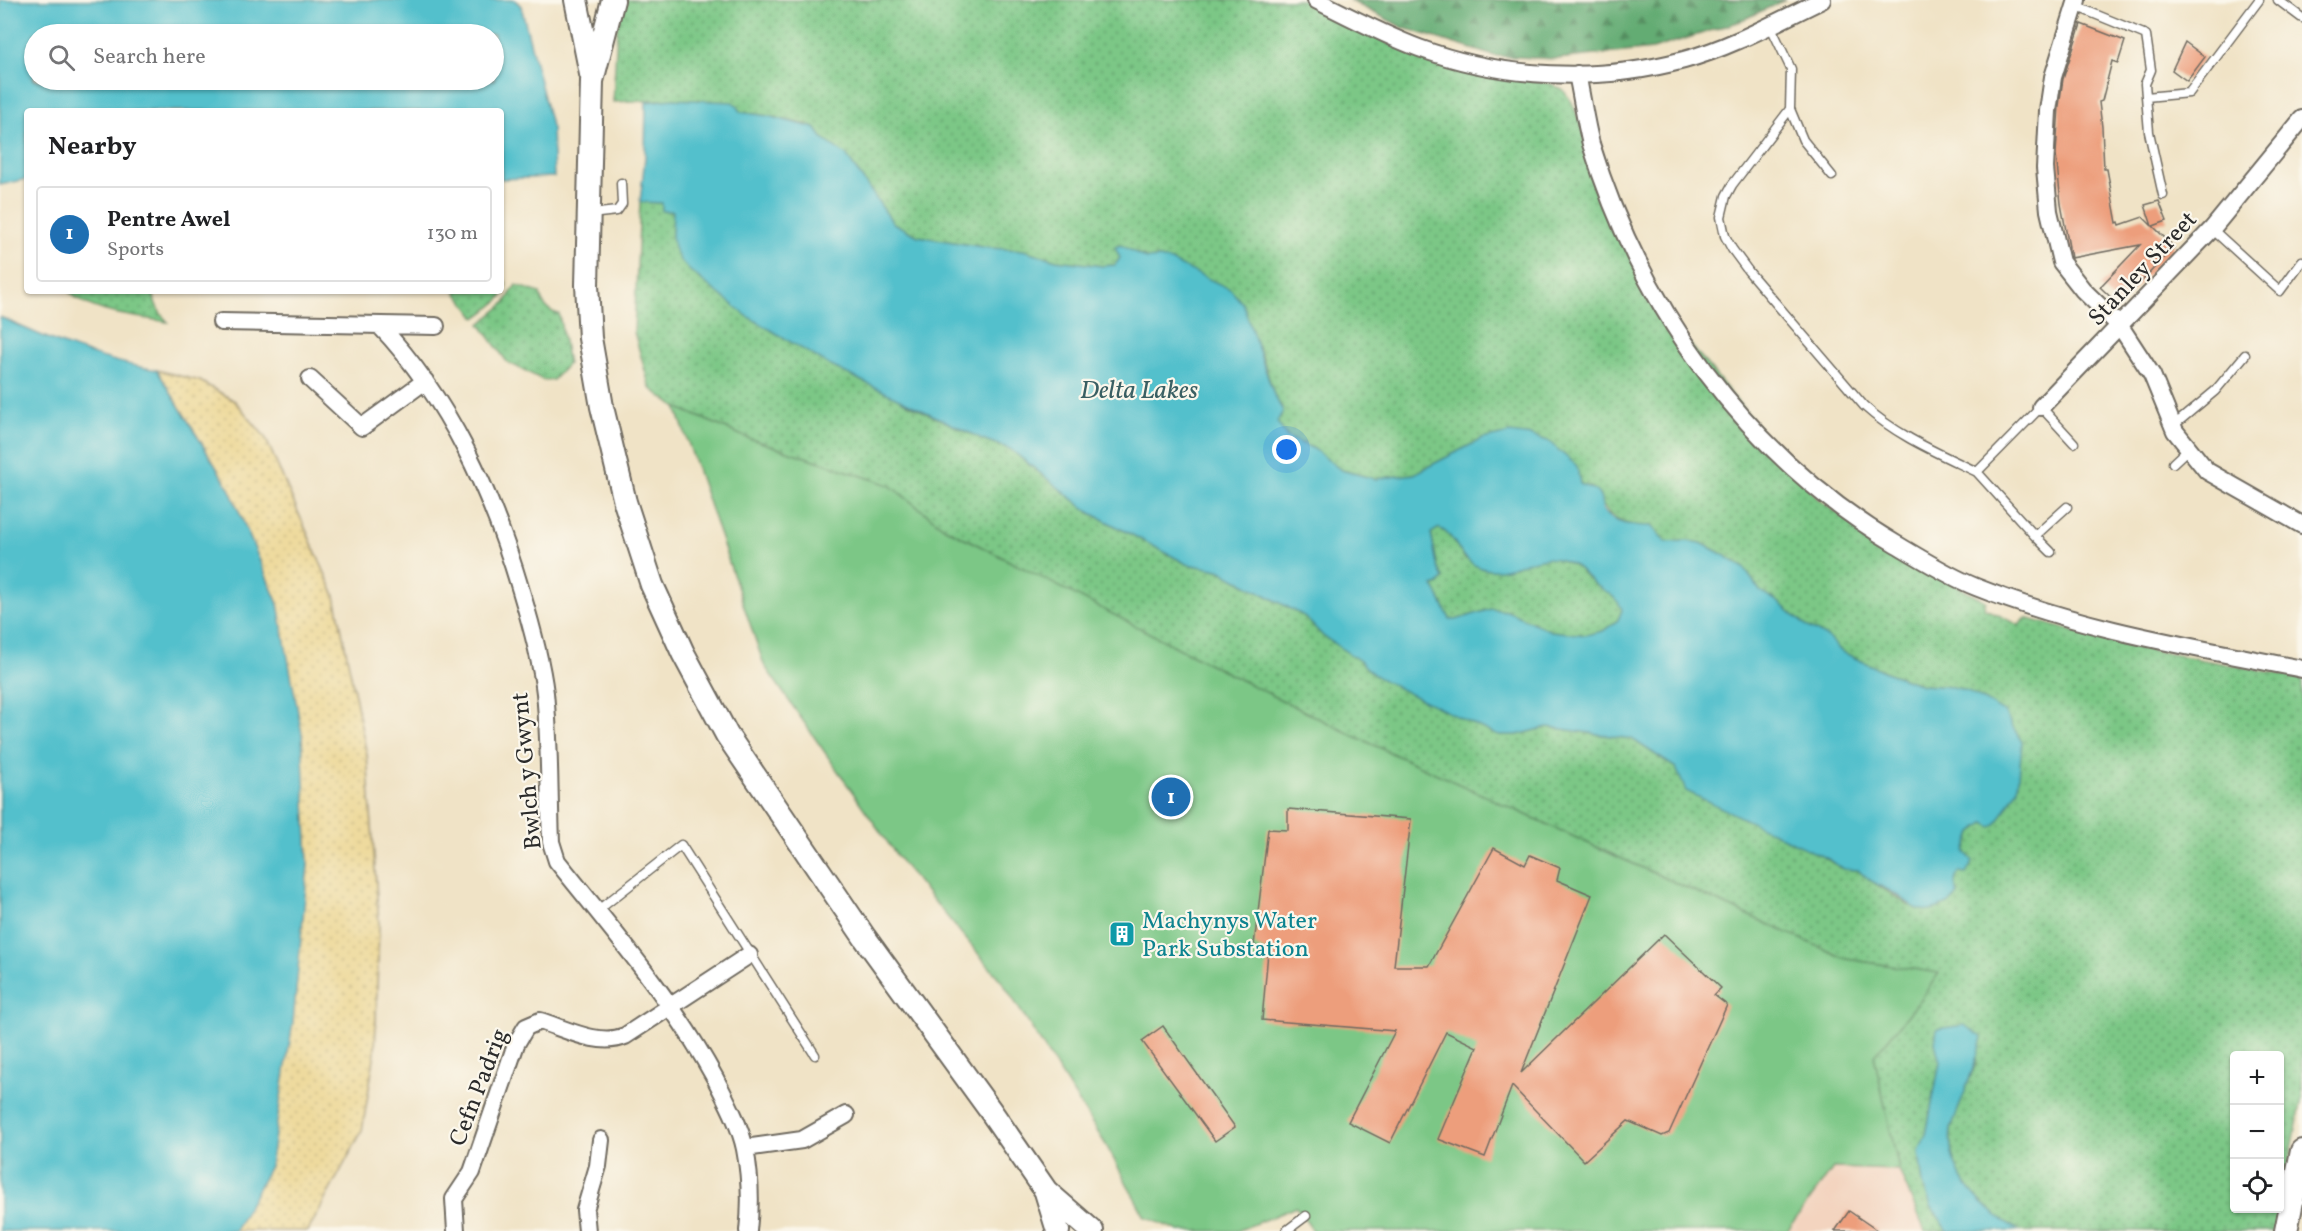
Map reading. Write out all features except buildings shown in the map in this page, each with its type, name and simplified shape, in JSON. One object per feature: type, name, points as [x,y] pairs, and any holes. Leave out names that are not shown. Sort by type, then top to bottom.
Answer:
[{"type":"main road","points":[[576,0],[592,81]]},
{"type":"main road","points":[[613,0],[592,81],[587,285],[590,338],[602,407],[625,502],[652,585],[683,653],[727,735],[792,833],[1046,1191],[1092,1231]]},
{"type":"main road","points":[[2290,1226],[2302,1151]]},
{"type":"main road","points":[[1046,1191],[1058,1231]]},
{"type":"street","points":[[1316,0],[1420,49],[1493,69],[1535,74],[1605,74],[1686,60],[1722,47],[1822,0]]},
{"type":"street","points":[[2076,3],[2053,77],[2048,111],[2045,168],[2049,211],[2061,262],[2083,290],[2120,326],[2152,375],[2173,426],[2206,471],[2302,525]]},
{"type":"street","points":[[1577,74],[1590,141],[1605,185],[1644,274],[1668,318],[1692,354],[1757,432],[1818,491],[1857,521],[1924,561],[1973,586],[2029,607],[2140,637],[2302,669]]},
{"type":"street","name":"Stanley Street","points":[[2041,407],[2212,229],[2302,118]]},
{"type":"street","points":[[221,322],[436,326]]},
{"type":"street","name":"Bwlch y Gwynt","points":[[379,325],[404,352],[425,381],[458,433],[485,486],[510,553],[530,621],[545,692],[551,843],[557,861],[633,954],[670,1005],[728,1103],[744,1148],[749,1194],[748,1231]]},
{"type":"street","points":[[310,379],[362,427],[425,381]]},
{"type":"street","name":"Cefn Padrig","points":[[456,1231],[454,1199],[472,1172],[516,1044],[526,1027],[540,1021],[603,1041],[615,1040],[625,1036],[749,955]]},
{"type":"street","points":[[744,1148],[802,1140],[846,1115]]},
{"type":"street","points":[[587,1231],[585,1210],[598,1166],[601,1140]]},
{"type":"lane","points":[[2146,97],[2189,93],[2259,0]]},
{"type":"lane","points":[[2278,0],[2302,18]]},
{"type":"lane","points":[[2076,3],[2146,35],[2151,70],[2145,84],[2149,132],[2163,195]]},
{"type":"lane","points":[[1770,24],[1791,69],[1790,109],[1803,140],[1832,176]]},
{"type":"lane","points":[[1790,109],[1746,164],[1726,196],[1721,217],[1725,236],[1732,249],[1864,406],[1882,422],[1903,435],[1977,472],[2051,552]]},
{"type":"lane","points":[[588,205],[617,211],[622,204],[621,183]]},
{"type":"lane","points":[[2212,229],[2280,291],[2302,261]]},
{"type":"lane","points":[[2173,426],[2215,391],[2245,355]]},
{"type":"lane","points":[[1977,472],[2041,407],[2074,443]]},
{"type":"lane","points":[[2173,463],[2188,448]]},
{"type":"lane","points":[[2035,536],[2067,507]]},
{"type":"lane","points":[[597,911],[681,845],[749,955],[815,1055]]},
{"type":"lane","points":[[1286,1231],[1306,1216]]},
{"type":"shaded area","points":[[1833,1168],[1899,1170],[1925,1231],[1787,1231]]},
{"type":"green space","points":[[624,0],[1305,0],[1390,44],[1473,71],[1552,84],[1564,91],[1572,102],[1646,291],[1817,498],[1888,550],[1986,601],[1984,608],[2019,625],[2026,618],[2123,645],[2302,678],[2302,1098],[2284,1190],[2284,1051],[2230,1051],[2230,1213],[2280,1213],[2276,1231],[2020,1231],[1993,1213],[1970,1190],[1961,1177],[1951,1147],[1951,1131],[1958,1106],[1977,1061],[1935,1043],[1940,1062],[1926,1135],[1919,1152],[1923,1184],[1931,1206],[1948,1231],[1925,1231],[1899,1170],[1874,1056],[1921,999],[1938,973],[1846,959],[1620,858],[1352,735],[1225,672],[945,528],[889,485],[745,437],[676,407],[650,388],[634,332],[640,202],[663,203],[673,211],[672,235],[689,270],[719,292],[908,404],[982,439],[1010,449],[1089,512],[1187,564],[1219,570],[1304,616],[1323,636],[1360,661],[1374,675],[1496,735],[1517,735],[1548,727],[1632,739],[1843,869],[1858,870],[1909,906],[1958,894],[1955,884],[1956,877],[1972,832],[1986,822],[1953,687],[1922,685],[1888,673],[1842,652],[1827,637],[1806,626],[1777,601],[1760,591],[1744,568],[1724,555],[1701,543],[1666,542],[1651,526],[1630,524],[1615,518],[1603,507],[1593,488],[1580,484],[1576,466],[1547,441],[1532,436],[1483,439],[1414,474],[1375,479],[1341,470],[1314,449],[1287,437],[1277,422],[1283,410],[1274,395],[1262,356],[1230,289],[1160,258],[1148,259],[1121,245],[1120,258],[1115,265],[1102,266],[1056,260],[1023,250],[988,248],[918,236],[893,223],[846,155],[823,139],[815,128],[768,116],[659,100],[613,102],[617,28]]},
{"type":"green space","points":[[1349,0],[1785,0],[1738,22],[1653,49],[1557,59],[1494,56],[1404,28]]},
{"type":"green space","points":[[516,285],[540,293],[546,307],[559,314],[568,364],[553,380],[543,380],[507,362],[480,324],[505,303]]},
{"type":"green space","points":[[72,294],[154,294],[158,308],[168,322],[102,310]]},
{"type":"green space","points":[[457,294],[504,294],[494,305],[476,318]]},
{"type":"green space","points":[[676,407],[745,437],[889,485],[945,528],[1225,672],[1352,735],[1620,858],[1846,959],[1939,973],[1921,999],[1874,1056],[1899,1170],[1833,1168],[1787,1231],[1313,1231],[1296,1207],[1237,1231],[1179,1231],[1145,1217],[1106,1145],[1003,983],[902,863],[764,665]]},
{"type":"green space","points":[[1439,528],[1448,532],[1465,559],[1531,560],[1549,557],[1577,567],[1592,582],[1618,600],[1622,610],[1618,620],[1603,631],[1586,636],[1551,631],[1507,611],[1491,609],[1456,620],[1450,619],[1432,585],[1443,578],[1437,565],[1431,532]]},
{"type":"sand","points":[[157,370],[200,381],[235,401],[265,437],[335,596],[367,755],[379,925],[375,1052],[362,1131],[308,1231],[235,1231],[270,1166],[308,865],[301,734],[278,604],[229,488]]},
{"type":"water","points":[[0,0],[515,0],[521,6],[552,129],[554,177],[504,179],[504,108],[24,108],[24,180],[0,185]]},
{"type":"water","name":"Delta Lakes","points":[[673,99],[732,102],[738,106],[740,112],[768,116],[815,128],[823,139],[846,155],[893,223],[918,236],[988,248],[1023,250],[1056,260],[1102,266],[1115,265],[1120,258],[1115,247],[1121,245],[1147,259],[1160,258],[1171,261],[1230,289],[1243,304],[1274,395],[1283,411],[1277,422],[1287,437],[1314,449],[1341,470],[1375,479],[1414,474],[1482,439],[1510,433],[1548,441],[1577,466],[1580,484],[1598,493],[1603,510],[1613,519],[1631,525],[1651,526],[1666,542],[1701,543],[1724,555],[1744,568],[1760,591],[1777,601],[1806,626],[1827,637],[1842,652],[1888,673],[1922,685],[1953,687],[1968,691],[2004,712],[2022,742],[2018,788],[1996,825],[1991,827],[1985,823],[1972,832],[1965,852],[1973,861],[1966,874],[1959,873],[1956,878],[1958,894],[1954,899],[1932,910],[1920,910],[1858,870],[1843,869],[1830,860],[1686,791],[1676,768],[1632,739],[1548,727],[1517,735],[1496,735],[1408,693],[1374,675],[1360,661],[1323,636],[1304,616],[1219,570],[1187,564],[1089,512],[1010,449],[982,439],[829,365],[747,316],[689,270],[680,260],[674,248],[672,235],[673,211],[662,211],[662,203],[640,202],[645,157],[646,102]],"holes":[[[1439,528],[1445,532],[1467,560],[1481,568],[1505,569],[1549,558],[1575,566],[1617,601],[1622,610],[1618,620],[1603,631],[1586,635],[1551,631],[1507,611],[1491,609],[1456,620],[1450,619],[1433,586],[1439,584],[1443,578],[1437,565],[1431,533]]]},
{"type":"water","points":[[0,317],[77,349],[157,370],[229,488],[278,604],[302,734],[308,865],[293,1022],[270,1166],[235,1231],[0,1231]]},
{"type":"water","points":[[1964,1025],[1982,1037],[1951,1130],[1954,1162],[1970,1190],[1981,1202],[2020,1231],[1948,1231],[1931,1206],[1923,1184],[1919,1152],[1926,1135],[1940,1062],[1935,1043],[1937,1029]]},
{"type":"place","name":"Pentre Awel","points":[[1171,797]]},
{"type":"place","name":"Machynys Water Park Substation","points":[[1122,934]]}]
